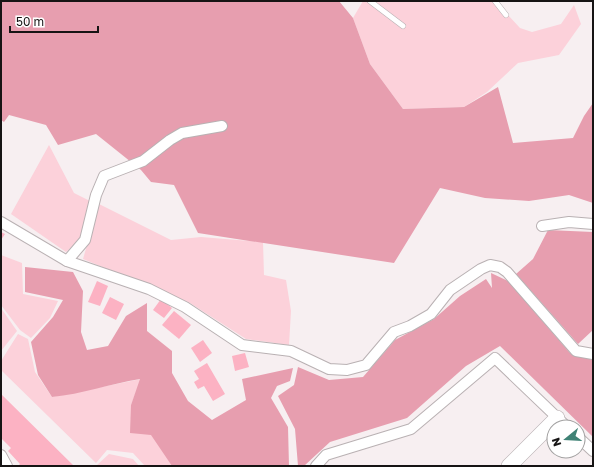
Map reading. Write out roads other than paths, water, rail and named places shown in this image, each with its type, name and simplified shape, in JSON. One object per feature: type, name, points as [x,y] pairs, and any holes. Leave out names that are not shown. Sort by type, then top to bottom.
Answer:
[{"type":"street","points":[[67,261],[85,240],[96,195],[104,176],[143,161],[170,140],[182,133],[222,126]]},
{"type":"street","points":[[1,222],[67,261],[149,288],[185,307],[242,344],[291,351],[329,369],[347,370],[366,365],[394,332],[410,326],[431,314],[450,290],[490,265],[500,267],[507,272],[576,351],[593,354]]},
{"type":"street","points":[[542,226],[569,222],[593,224]]},
{"type":"street","points":[[316,466],[326,455],[411,430],[495,358],[559,419]]},
{"type":"street","points":[[509,466],[546,435]]},
{"type":"street","points":[[1,455],[7,466]]},
{"type":"lane","points":[[370,1],[403,26]]},
{"type":"lane","points":[[495,1],[506,15]]}]
